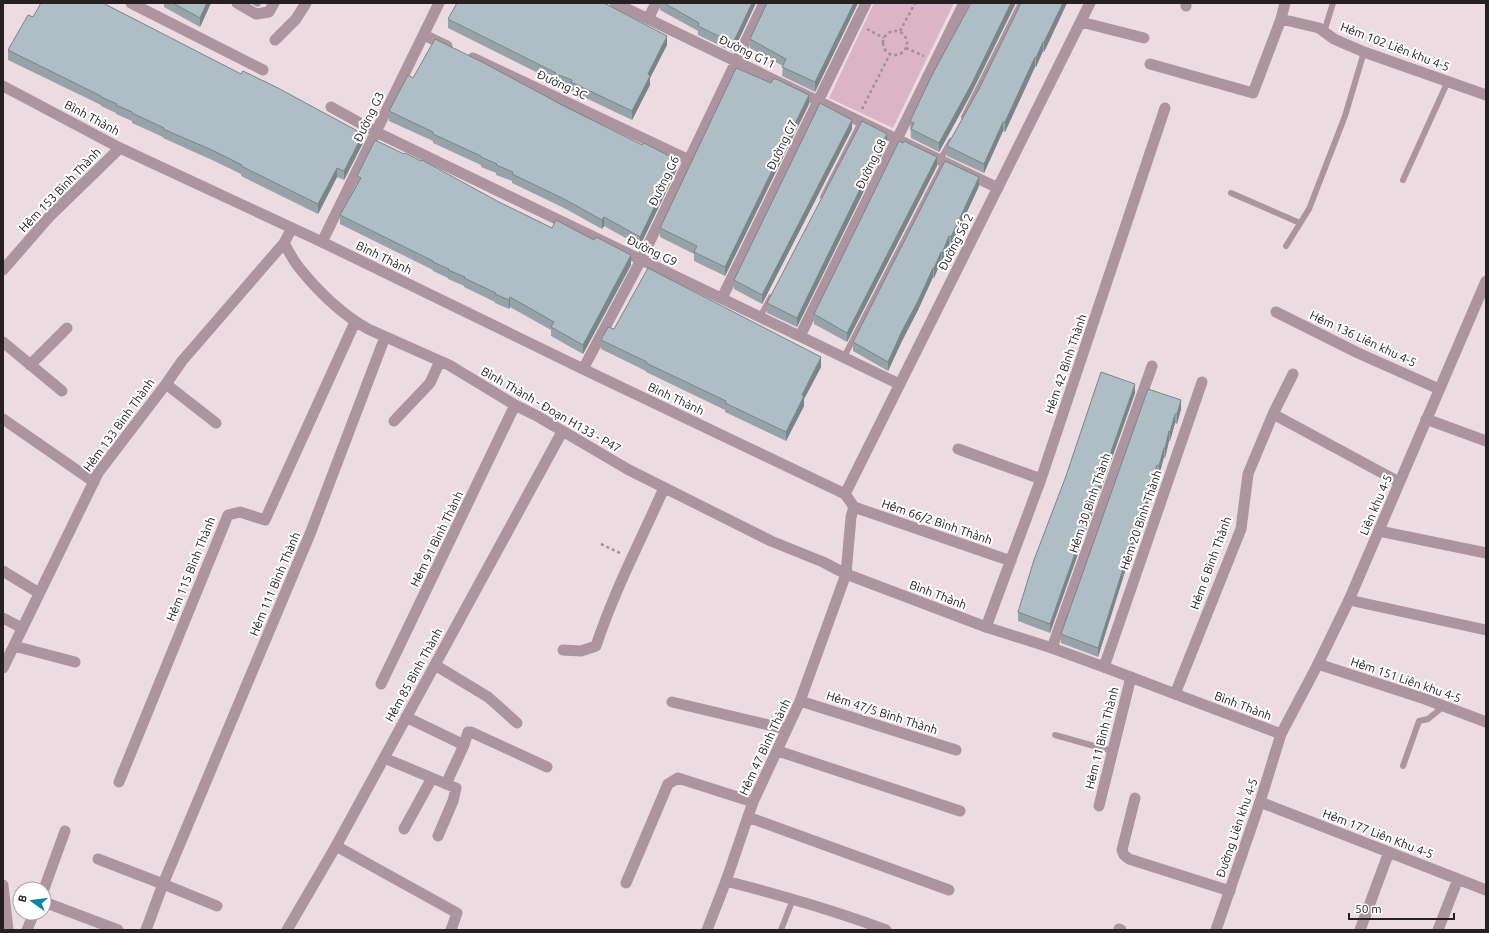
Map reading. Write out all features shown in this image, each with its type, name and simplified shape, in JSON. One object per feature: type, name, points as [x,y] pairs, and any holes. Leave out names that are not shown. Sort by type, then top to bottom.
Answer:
[{"type":"street","points":[[131,3],[151,7],[263,70]]},
{"type":"street","points":[[237,3],[256,14],[269,12],[274,3]]},
{"type":"street","points":[[275,40],[296,19],[306,3]]},
{"type":"street","name":"Đường G3","points":[[322,242],[439,3]]},
{"type":"street","name":"Đường G11","points":[[615,3],[998,188]]},
{"type":"street","points":[[648,19],[656,3]]},
{"type":"street","name":"Đường G6","points":[[583,369],[641,260],[764,3]]},
{"type":"street","name":"Đường G7","points":[[722,298],[866,3]]},
{"type":"street","name":"Đường G8","points":[[800,336],[964,3]]},
{"type":"street","name":"Đường Số 2","points":[[845,494],[1090,3]]},
{"type":"street","points":[[1150,64],[1253,93],[1281,19],[1285,3]]},
{"type":"street","name":"Hẻm 102 Liên khu 4-5","points":[[1281,19],[1319,28],[1334,39],[1364,52],[1486,95]]},
{"type":"street","points":[[1081,22],[1144,38]]},
{"type":"street","name":"Đường 3C","points":[[424,35],[689,160]]},
{"type":"street","name":"Bình Thành","points":[[3,86],[120,148],[322,242],[845,494],[854,507]]},
{"type":"street","name":"Đường G9","points":[[330,107],[376,132],[899,384]]},
{"type":"street","name":"Hẻm 42 Bình Thành","points":[[986,627],[1041,479],[1165,108]]},
{"type":"street","name":"Hẻm 153 Bình Thành","points":[[3,270],[50,216],[120,148]]},
{"type":"street","points":[[284,244],[292,228]]},
{"type":"street","name":"Bình Thành - Đoạn H133 - P47","points":[[284,244],[300,269],[324,294],[356,322],[449,365],[515,405],[537,416],[629,470],[771,541],[823,562],[846,574]]},
{"type":"street","name":"Hẻm 133 Bình Thành","points":[[3,668],[98,473],[182,361],[284,244]]},
{"type":"street","name":"Liên khu 4-5","points":[[1281,734],[1318,664],[1349,600],[1486,281]]},
{"type":"street","name":"Hẻm 136 Liên khu 4-5","points":[[1276,312],[1439,389]]},
{"type":"street","name":"Hẻm 115 Bình Thành","points":[[119,782],[228,515],[240,512],[265,520],[356,322]]},
{"type":"street","points":[[30,365],[67,328]]},
{"type":"street","name":"Hẻm 111 Bình Thành","points":[[163,884],[310,534],[386,337]]},
{"type":"street","points":[[3,342],[62,390]]},
{"type":"street","points":[[394,421],[430,383],[440,361]]},
{"type":"street","name":"Hẻm 30 Bình Thành","points":[[1052,648],[1152,366]]},
{"type":"street","name":"Hẻm 6 Bình Thành","points":[[1175,694],[1240,529],[1248,474],[1273,414],[1293,374]]},
{"type":"street","name":"Hẻm 20 Bình Thành","points":[[1104,667],[1202,382]]},
{"type":"street","points":[[166,384],[216,423]]},
{"type":"street","name":"Hẻm 91 Bình Thành","points":[[381,684],[515,405]]},
{"type":"street","points":[[1273,414],[1399,482]]},
{"type":"street","points":[[1426,418],[1486,441]]},
{"type":"street","points":[[3,419],[94,482]]},
{"type":"street","name":"Hẻm 85 Bình Thành","points":[[287,930],[336,846],[562,432]]},
{"type":"street","points":[[958,449],[1041,479]]},
{"type":"street","points":[[563,650],[581,651],[596,646],[604,622],[632,556],[664,488]]},
{"type":"street","points":[[846,574],[851,517],[854,507]]},
{"type":"street","name":"Hẻm 66/2 Bình Thành","points":[[854,507],[1011,561]]},
{"type":"street","points":[[1379,532],[1486,553]]},
{"type":"street","points":[[3,571],[39,593]]},
{"type":"street","name":"Bình Thành","points":[[846,574],[986,627],[1052,648],[1104,667],[1281,734]]},
{"type":"street","name":"Hẻm 47 Bình Thành","points":[[707,930],[726,881],[753,802],[778,751],[786,728],[800,701],[846,574]]},
{"type":"street","points":[[1349,600],[1486,630]]},
{"type":"street","points":[[3,618],[22,628]]},
{"type":"street","points":[[14,646],[75,662]]},
{"type":"street","points":[[435,664],[488,698],[517,723]]},
{"type":"street","name":"Hẻm 151 Liên khu 4-5","points":[[1318,664],[1444,706],[1486,722]]},
{"type":"street","name":"Hẻm 11 Bình Thành","points":[[1099,806],[1131,677]]},
{"type":"street","name":"Hẻm 47/5 Bình Thành","points":[[800,701],[956,750]]},
{"type":"street","points":[[672,702],[786,728]]},
{"type":"street","points":[[406,717],[464,745]]},
{"type":"street","points":[[446,784],[464,745],[468,732],[547,767]]},
{"type":"street","name":"Đường Liên khu 4-5","points":[[1216,930],[1260,802],[1281,734]]},
{"type":"street","points":[[778,751],[960,812]]},
{"type":"street","points":[[384,758],[456,788],[453,801],[438,836]]},
{"type":"street","points":[[404,829],[432,778]]},
{"type":"street","points":[[626,883],[668,784],[678,778],[753,802]]},
{"type":"street","points":[[1135,798],[1122,850],[1124,855],[1137,862],[1230,891]]},
{"type":"street","name":"Hẻm 177 Liên Khu 4-5","points":[[1260,802],[1486,890]]},
{"type":"street","points":[[748,817],[949,890]]},
{"type":"street","points":[[47,881],[65,831]]},
{"type":"street","points":[[336,846],[457,913],[451,930]]},
{"type":"street","points":[[1360,930],[1389,852]]},
{"type":"street","points":[[98,859],[217,906]]},
{"type":"street","points":[[1438,930],[1458,879]]},
{"type":"street","points":[[726,881],[793,899],[863,926],[886,930]]},
{"type":"street","points":[[146,930],[163,884]]},
{"type":"street","points":[[3,885],[8,930]]},
{"type":"street","points":[[52,905],[118,930]]},
{"type":"lane","points":[[961,122],[1021,3]]},
{"type":"lane","points":[[1324,32],[1333,3]]},
{"type":"lane","points":[[1286,246],[1309,209],[1344,116],[1364,52]]},
{"type":"lane","points":[[1403,180],[1448,81]]},
{"type":"lane","points":[[819,205],[859,121]]},
{"type":"lane","points":[[844,357],[954,135]]},
{"type":"lane","points":[[1231,193],[1300,224]]},
{"type":"lane","points":[[760,317],[774,291]]},
{"type":"lane","points":[[1402,766],[1419,721],[1428,719],[1444,706]]},
{"type":"lane","points":[[1055,735],[1112,751]]},
{"type":"lane","points":[[781,930],[793,899]]},
{"type":"path","points":[[900,31],[915,3]]},
{"type":"path","points":[[855,24],[884,38]]},
{"type":"path","points":[[894,30],[900,31],[905,35],[908,41],[906,48],[902,53],[896,55],[890,54],[885,50],[883,44],[884,38],[888,32],[894,30]]},
{"type":"path","points":[[906,48],[936,61]]},
{"type":"path","points":[[859,121],[890,54]]},
{"type":"path","points":[[601,544],[617,553],[632,556]]},
{"type":"shaded area","points":[[874,3],[954,3],[893,128],[829,98]]},
{"type":"building","points":[[41,3],[103,3],[241,74],[243,71],[278,88],[363,134],[344,171],[337,168],[318,204],[212,150],[163,129],[164,128],[8,50],[28,15],[33,17]]},
{"type":"building","points":[[173,3],[207,3],[200,18]]},
{"type":"building","points":[[457,3],[604,3],[667,36],[648,74],[650,76],[632,111],[571,82],[572,80],[556,74],[448,19]]},
{"type":"building","points":[[664,3],[752,3],[733,43],[698,26],[699,23]]},
{"type":"building","points":[[767,3],[854,3],[815,82],[782,67],[786,59],[750,39]]},
{"type":"building","points":[[971,3],[1011,3],[971,85],[939,143],[911,129],[914,123],[910,121],[933,73]]},
{"type":"building","points":[[1021,3],[1063,3],[1036,58],[1035,57],[1005,122],[1003,122],[984,164],[947,146],[979,89]]},
{"type":"building","points":[[435,39],[642,145],[644,143],[677,160],[640,237],[604,217],[602,220],[564,199],[512,174],[513,172],[496,165],[497,164],[433,134],[433,132],[389,111],[408,75],[413,78]]},
{"type":"building","points":[[736,68],[771,83],[773,79],[776,79],[809,95],[725,267],[694,252],[697,246],[660,228]]},
{"type":"building","points":[[820,103],[852,120],[762,295],[734,280]]},
{"type":"building","points":[[862,121],[887,134],[797,318],[767,303]]},
{"type":"building","points":[[375,140],[404,154],[405,153],[421,161],[422,160],[499,202],[552,228],[556,220],[594,240],[596,237],[631,255],[583,345],[551,327],[554,322],[510,297],[509,300],[495,294],[496,293],[464,278],[465,277],[448,270],[449,269],[340,215],[361,178],[357,176]]},
{"type":"building","points":[[899,141],[903,143],[904,141],[937,157],[847,333],[814,314]]},
{"type":"building","points":[[945,161],[979,177],[951,237],[949,236],[888,362],[853,342]]},
{"type":"building","points":[[648,268],[821,357],[786,432],[601,340],[608,327],[614,329]]},
{"type":"building","points":[[1101,372],[1135,384],[1050,624],[1018,612],[1034,560],[1066,476]]},
{"type":"building","points":[[1148,389],[1181,400],[1170,432],[1169,431],[1159,466],[1157,465],[1152,482],[1151,481],[1142,515],[1140,515],[1098,648],[1061,634]]}]
